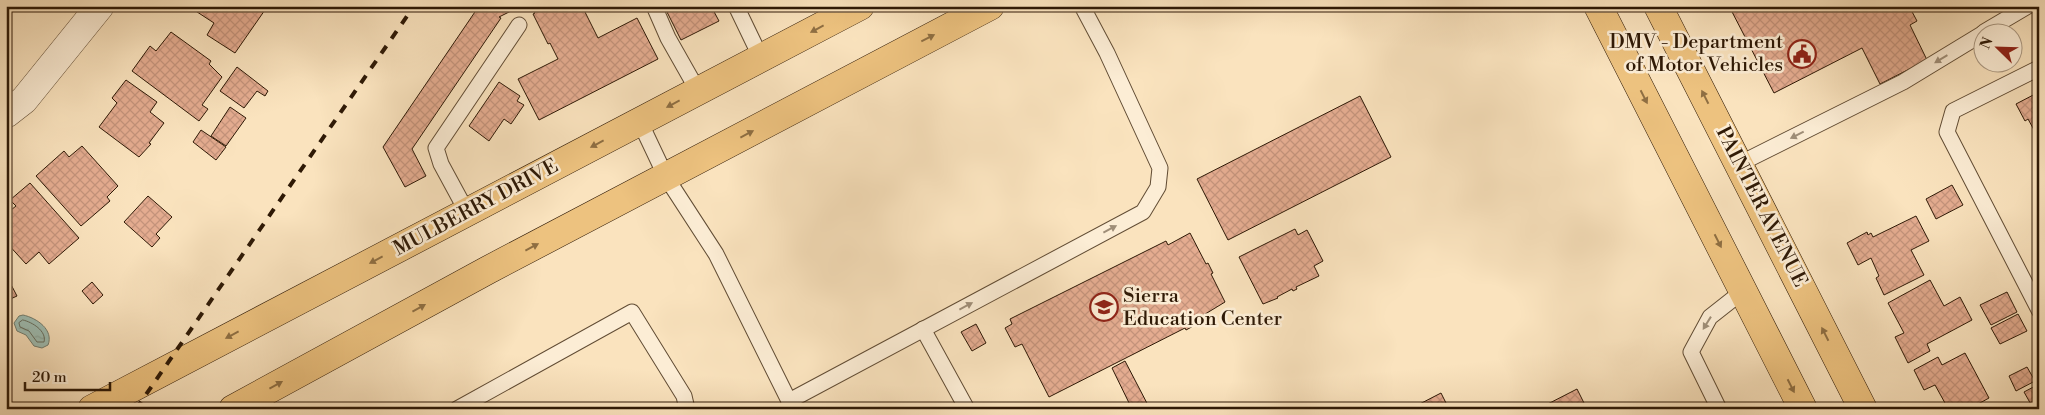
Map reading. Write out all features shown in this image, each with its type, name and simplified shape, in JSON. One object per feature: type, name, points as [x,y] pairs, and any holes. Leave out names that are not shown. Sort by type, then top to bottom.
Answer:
[{"type":"main road","name":"MULBERRY DRIVE","points":[[92,409],[860,6]]},
{"type":"main road","points":[[233,409],[488,270],[990,6]]},
{"type":"main road","points":[[1598,6],[1803,409]]},
{"type":"main road","name":"PAINTER AVENUE","points":[[1658,6],[1863,409]]},
{"type":"street","points":[[6,114],[24,100],[100,6]]},
{"type":"lane","points":[[654,6],[668,38],[698,91]]},
{"type":"lane","points":[[736,6],[761,58]]},
{"type":"lane","points":[[640,122],[666,178],[716,254],[791,405],[923,329],[1143,212],[1158,188],[1160,168],[1107,53],[1082,6]]},
{"type":"lane","points":[[2002,22],[2028,6]]},
{"type":"lane","points":[[467,212],[441,164],[436,148],[520,25]]},
{"type":"lane","points":[[1739,164],[1904,82],[1972,40]]},
{"type":"lane","points":[[2039,68],[1953,111],[1947,132],[2039,310]]},
{"type":"lane","points":[[1719,409],[1691,352],[1710,317],[1743,292]]},
{"type":"lane","points":[[457,409],[632,312],[684,396],[687,409]]},
{"type":"lane","points":[[923,329],[967,409]]},
{"type":"water","points":[[23,315],[34,319],[43,326],[49,334],[48,345],[42,348],[34,346],[26,335],[17,331],[14,323],[19,316]]},
{"type":"building","points":[[188,6],[267,7],[235,53],[207,35],[214,23]]},
{"type":"building","points":[[479,6],[519,7],[499,17],[501,18],[412,149],[426,176],[405,187],[383,147]]},
{"type":"building","points":[[531,6],[582,6],[598,38],[637,18],[658,59],[539,120],[518,79],[558,59],[550,43],[548,44]]},
{"type":"building","points":[[664,6],[711,6],[719,21],[681,40]]},
{"type":"building","name":"DMV - Department of Motor Vehicles","points":[[1729,6],[1909,6],[1917,21],[1910,25],[1927,60],[1880,84],[1862,48],[1774,93]]},
{"type":"building","points":[[6,10],[12,16],[6,22]]},
{"type":"building","points":[[171,32],[211,61],[209,64],[222,77],[202,105],[208,109],[199,121],[132,71],[150,46],[156,51]]},
{"type":"building","points":[[237,67],[268,91],[265,96],[257,91],[244,108],[220,91]]},
{"type":"building","points":[[126,80],[157,102],[150,112],[164,123],[149,143],[151,144],[139,157],[99,127],[117,103],[112,98]]},
{"type":"building","points":[[499,82],[520,96],[517,101],[524,105],[511,124],[504,119],[489,141],[469,126]]},
{"type":"building","points":[[2039,92],[2039,139],[2028,119],[2025,121],[2016,104]]},
{"type":"building","points":[[1360,96],[1391,157],[1228,240],[1197,179]]},
{"type":"building","points":[[230,107],[246,118],[226,146],[211,136]]},
{"type":"building","points":[[201,130],[226,147],[216,160],[193,142]]},
{"type":"building","points":[[82,146],[118,186],[107,197],[110,201],[81,226],[36,176],[64,151],[69,157]]},
{"type":"building","points":[[30,183],[79,238],[49,264],[39,252],[26,264],[6,242],[6,214],[16,206],[10,200]]},
{"type":"building","points":[[1952,185],[1963,205],[1936,219],[1926,199]]},
{"type":"building","points":[[148,196],[172,217],[156,234],[160,238],[152,247],[124,222]]},
{"type":"building","points":[[1916,216],[1929,241],[1911,250],[1924,275],[1884,295],[1876,278],[1879,276],[1871,258],[1858,265],[1847,243],[1867,232],[1868,235],[1871,233],[1873,237]]},
{"type":"building","points":[[1295,229],[1298,235],[1307,230],[1323,261],[1314,266],[1319,276],[1296,287],[1297,289],[1293,291],[1292,289],[1278,298],[1263,304],[1239,257]]},
{"type":"building","points":[[1190,233],[1206,264],[1208,263],[1213,273],[1211,274],[1225,302],[1197,319],[1199,323],[1186,330],[1185,328],[1049,397],[1022,344],[1015,347],[1005,328],[1012,324],[1010,319],[1166,241],[1168,245]]},
{"type":"building","points":[[6,275],[17,296],[6,301]]},
{"type":"building","points":[[1930,280],[1944,306],[1960,297],[1972,320],[1927,344],[1930,351],[1908,363],[1895,337],[1904,333],[1888,303]]},
{"type":"building","points":[[92,282],[103,295],[93,304],[82,291]]},
{"type":"building","points":[[2007,292],[2017,312],[1991,325],[1980,305]]},
{"type":"building","points":[[2018,314],[2027,331],[2000,344],[1991,328]]},
{"type":"building","points":[[976,324],[986,343],[972,351],[961,332]]},
{"type":"building","points":[[1965,353],[1989,398],[1969,409],[1945,409],[1943,404],[1945,403],[1935,385],[1924,390],[1914,370],[1938,357],[1942,365]]},
{"type":"building","points":[[1125,361],[1150,409],[1132,409],[1112,368]]},
{"type":"building","points":[[2027,367],[2035,381],[2016,391],[2009,376]]},
{"type":"building","points":[[2039,384],[2039,405],[2033,408],[2024,392]]},
{"type":"building","points":[[1577,389],[1587,409],[1538,409]]},
{"type":"building","points":[[1441,393],[1449,409],[1410,409]]},
{"type":"railway","points":[[136,409],[414,6]]},
{"type":"place","name":"DMV - Department of Motor Vehicles","points":[[1802,54]]},
{"type":"place","name":"Sierra Education Center","points":[[1104,307]]}]
